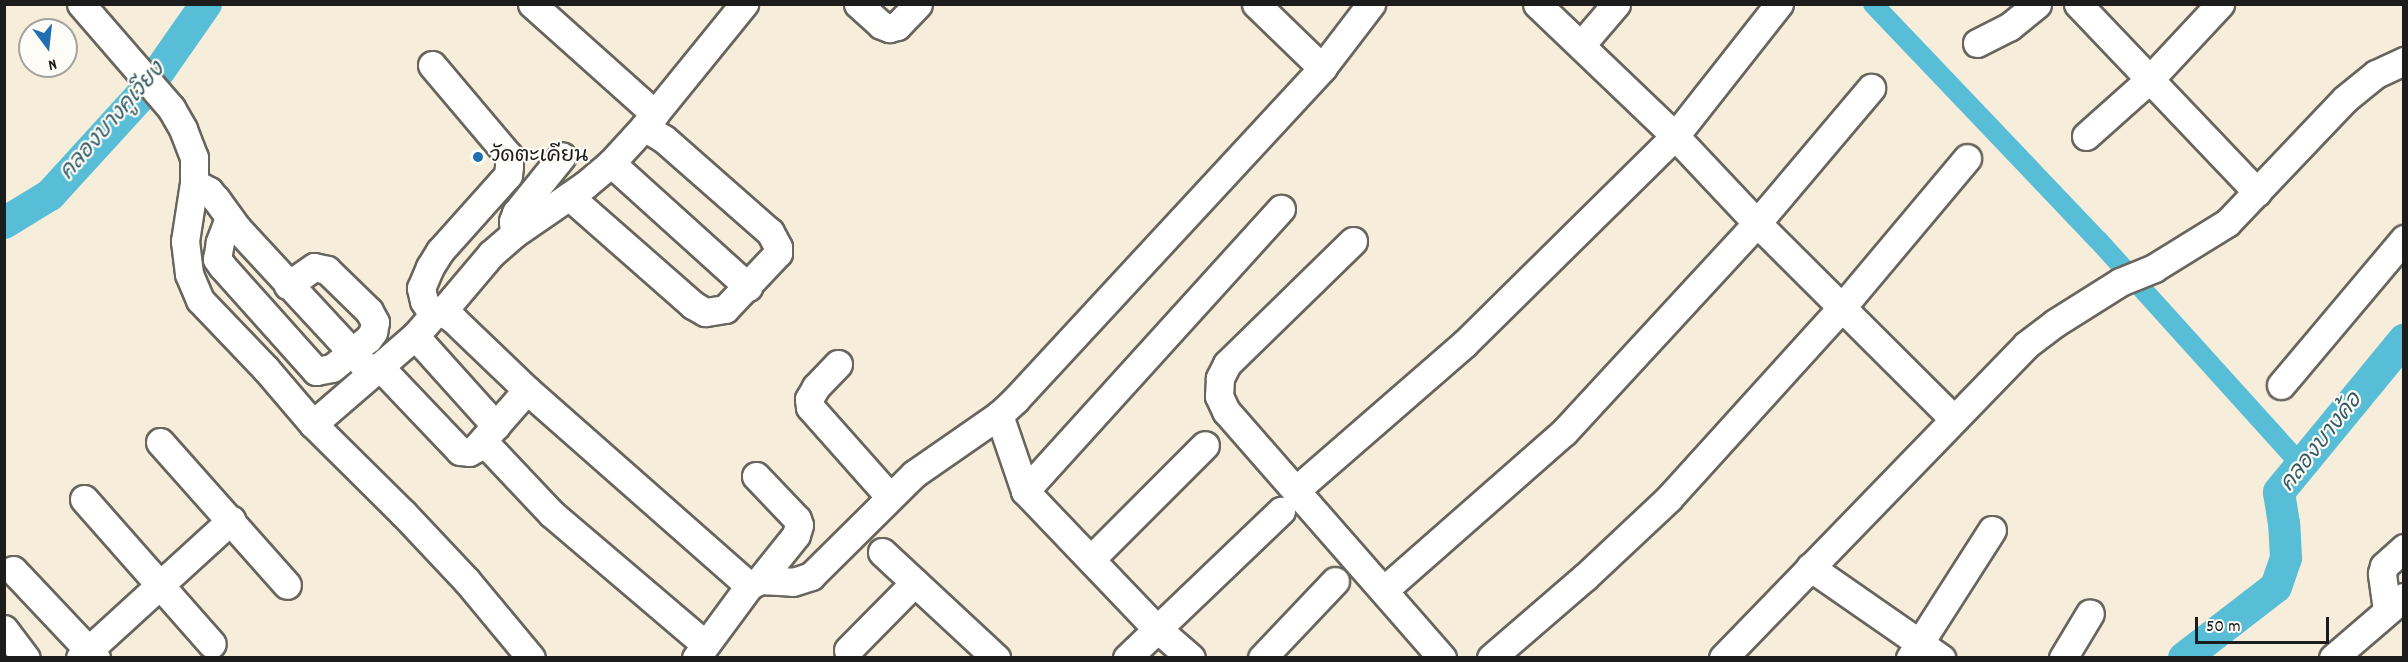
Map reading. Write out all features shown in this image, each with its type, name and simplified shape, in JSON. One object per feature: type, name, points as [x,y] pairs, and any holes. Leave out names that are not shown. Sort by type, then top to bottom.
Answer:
[{"type":"street","points":[[532,4],[649,121],[663,139],[770,232],[778,247],[778,253],[725,309],[705,312],[693,305],[569,196]]},
{"type":"street","points":[[312,424],[415,336],[491,254],[514,234],[569,196],[611,163],[649,121],[744,4]]},
{"type":"street","points":[[858,4],[881,25],[889,28],[897,26],[918,4]]},
{"type":"street","points":[[1256,4],[1322,68]]},
{"type":"street","points":[[432,65],[509,156],[509,166],[508,175],[440,251],[430,267],[421,288],[424,302],[437,314],[453,319],[527,390],[754,583],[793,582],[811,576],[914,474],[999,415],[1322,68],[1371,4]]},
{"type":"street","points":[[1537,4],[1675,136],[1757,223],[1843,306],[1953,418]]},
{"type":"street","points":[[1581,45],[1616,4]]},
{"type":"street","points":[[1127,657],[1289,501],[1464,344],[1675,136],[1779,4]]},
{"type":"street","points":[[1977,43],[2009,27],[2037,4]]},
{"type":"street","points":[[2078,4],[2257,192]]},
{"type":"street","points":[[2086,136],[2150,79],[2220,4]]},
{"type":"street","points":[[88,9],[171,108],[194,157],[194,183],[185,241],[189,274],[200,300],[266,369],[312,424],[451,564],[531,657]]},
{"type":"street","points":[[1723,657],[2026,345],[2055,322],[2120,282],[2154,268],[2227,223],[2345,99],[2376,74],[2403,61]]},
{"type":"street","points":[[1384,590],[1564,432],[1757,223],[1871,88]]},
{"type":"street","points":[[514,234],[513,220],[516,213],[562,156]]},
{"type":"street","points":[[1491,657],[1585,577],[1669,498],[1843,306],[1967,158]]},
{"type":"street","points":[[611,163],[748,287]]},
{"type":"street","points":[[194,183],[208,191],[288,285],[350,351],[375,369],[460,451],[469,452],[489,434],[527,390]]},
{"type":"street","points":[[1025,491],[1281,209]]},
{"type":"street","points":[[229,218],[218,259],[231,279],[316,371],[332,368],[350,351],[368,339],[375,322],[369,311],[327,270],[319,267],[305,271],[288,285]]},
{"type":"street","points":[[2281,385],[2403,239]]},
{"type":"street","points":[[1353,241],[1227,364],[1220,378],[1219,396],[1226,411],[1289,501],[1384,590],[1442,657]]},
{"type":"street","points":[[415,336],[552,513],[701,651],[754,583],[796,535],[799,525],[796,519],[756,476]]},
{"type":"street","points":[[838,364],[816,387],[809,399],[810,407],[890,496]]},
{"type":"street","points":[[999,415],[1025,491],[1158,628],[1191,657]]},
{"type":"street","points":[[160,442],[287,585]]},
{"type":"street","points":[[1091,559],[1206,445]]},
{"type":"street","points":[[84,499],[212,644]]},
{"type":"street","points":[[13,570],[88,655],[158,585],[231,520]]},
{"type":"street","points":[[1915,650],[1992,530]]},
{"type":"street","points":[[2333,657],[2395,603],[2382,573],[2384,566],[2403,548]]},
{"type":"street","points":[[882,552],[915,582],[985,654]]},
{"type":"street","points":[[1810,567],[1915,650],[1941,657]]},
{"type":"street","points":[[1262,657],[1335,581]]},
{"type":"street","points":[[848,651],[915,582]]},
{"type":"street","points":[[2063,657],[2090,613]]},
{"type":"street","points":[[4,629],[26,657]]},
{"type":"waterway","name":"คลองบางคูเวียง","points":[[4,223],[50,195],[146,90],[206,4]]},
{"type":"waterway","points":[[1873,4],[2098,240],[2301,465]]},
{"type":"waterway","name":"คลองบางค้อ","points":[[2184,658],[2276,587],[2286,558],[2279,492],[2404,340]]},
{"type":"place","name":"วัดตะเคียน","points":[[478,157]]}]
